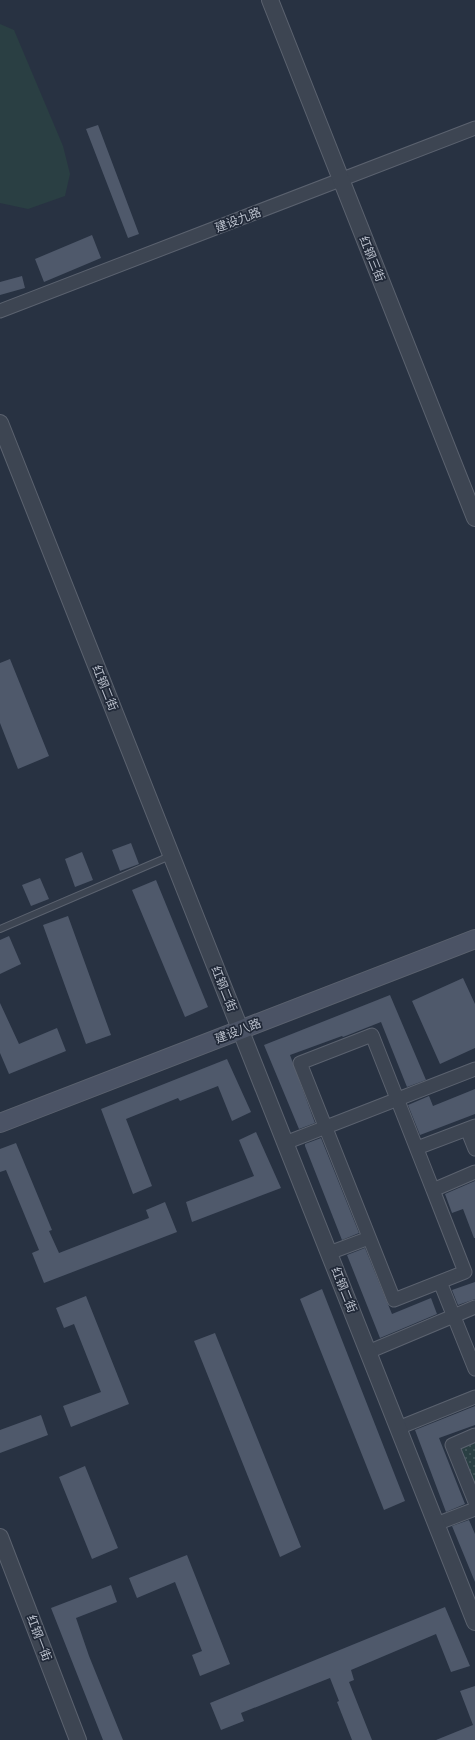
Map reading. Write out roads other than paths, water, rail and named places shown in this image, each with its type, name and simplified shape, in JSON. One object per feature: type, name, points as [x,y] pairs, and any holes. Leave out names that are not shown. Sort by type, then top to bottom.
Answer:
[{"type":"main road","name":"建设八路","points":[[0,1123],[475,939]]},
{"type":"street","name":"红钢三街","points":[[270,0],[475,518]]},
{"type":"street","name":"建设九路","points":[[0,311],[475,128]]},
{"type":"street","name":"红钢二街","points":[[0,426],[475,1622]]},
{"type":"street","points":[[372,1035],[465,1272],[394,1300],[325,1127],[300,1063],[372,1035]]},
{"type":"street","points":[[285,1143],[475,1068]]},
{"type":"street","points":[[417,1148],[471,1127],[475,1149]]},
{"type":"street","points":[[433,1190],[475,1172]]},
{"type":"street","points":[[329,1253],[369,1238]]},
{"type":"street","points":[[440,1282],[475,1369]]},
{"type":"street","points":[[368,1352],[475,1307]]},
{"type":"street","points":[[398,1428],[475,1397]]},
{"type":"street","points":[[475,1435],[452,1444],[475,1502]]},
{"type":"street","points":[[436,1524],[475,1509]]},
{"type":"street","name":"红钢一街","points":[[0,1537],[78,1740]]},
{"type":"lane","points":[[0,929],[171,855]]}]
